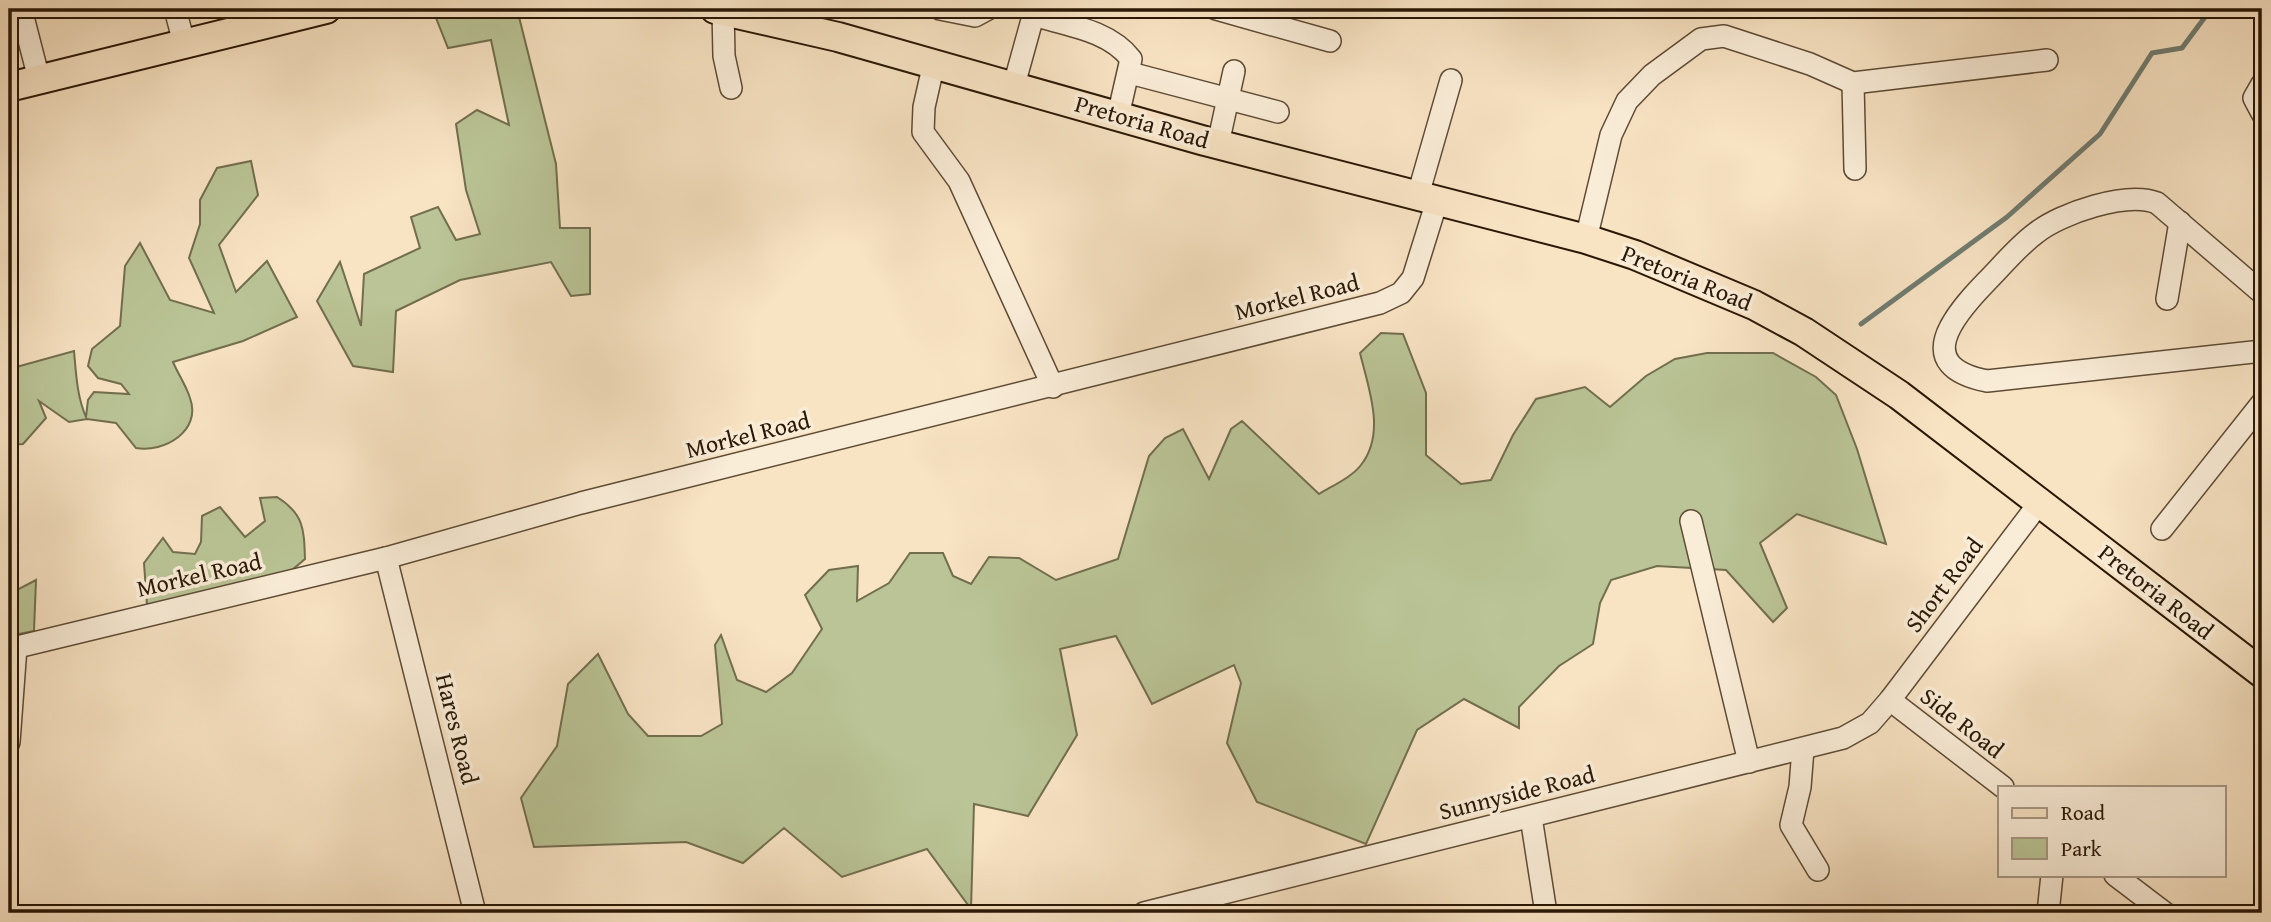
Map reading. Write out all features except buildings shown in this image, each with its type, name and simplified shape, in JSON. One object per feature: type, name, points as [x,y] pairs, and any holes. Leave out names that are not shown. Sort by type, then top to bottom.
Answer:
[{"type":"main road","points":[[9,87],[326,9]]},
{"type":"main road","name":"Pretoria Road","points":[[730,11],[800,19],[933,63],[1218,144],[1586,239],[1679,271],[1804,332],[1899,396],[2262,673]]},
{"type":"street","points":[[21,9],[39,79]]},
{"type":"street","points":[[174,9],[184,43]]},
{"type":"street","points":[[940,9],[975,16],[988,9]]},
{"type":"street","points":[[1216,9],[1330,41]]},
{"type":"street","points":[[730,11],[724,56],[731,88]]},
{"type":"street","points":[[1014,85],[1034,12],[1113,41],[1131,59],[1130,73],[1118,116]]},
{"type":"street","points":[[1586,239],[1611,135],[1627,101],[1651,75],[1700,39],[1724,36],[1810,64],[1853,83],[2047,60]]},
{"type":"street","points":[[933,63],[924,107],[923,132],[959,181],[1053,387]]},
{"type":"street","points":[[1218,144],[1234,71]]},
{"type":"street","points":[[1130,73],[1278,112]]},
{"type":"street","name":"Morkel Road","points":[[13,648],[386,558],[581,503],[1053,387],[1393,297],[1401,293],[1413,278],[1451,80]]},
{"type":"street","points":[[1853,83],[1855,169]]},
{"type":"street","points":[[2262,84],[2254,98],[2262,113]]},
{"type":"street","points":[[2262,293],[2157,203],[2138,198],[2077,212],[2035,233],[1963,306],[1946,331],[1946,356],[1963,374],[1987,381],[2000,381],[2262,351]]},
{"type":"street","points":[[2166,299],[2180,222]]},
{"type":"street","points":[[2162,529],[2262,402]]},
{"type":"street","name":"Short Road","points":[[1890,700],[2040,502]]},
{"type":"street","points":[[1691,521],[1749,762]]},
{"type":"street","name":"Hares Road","points":[[386,558],[475,913]]},
{"type":"street","points":[[9,742],[13,648]]},
{"type":"street","name":"Sunnyside Road","points":[[1144,913],[1803,749],[1860,731],[1890,700]]},
{"type":"street","name":"Side Road","points":[[1890,700],[2002,786]]},
{"type":"street","points":[[1803,749],[1800,788],[1791,825],[1818,870]]},
{"type":"street","points":[[1531,817],[1546,913]]},
{"type":"street","points":[[2048,913],[2052,876]]},
{"type":"street","points":[[2116,876],[2165,913]]},
{"type":"green space","points":[[517,9],[556,164],[560,228],[590,228],[590,294],[571,296],[551,262],[460,280],[396,311],[393,372],[353,366],[317,301],[340,262],[361,326],[364,274],[420,248],[411,217],[438,207],[456,240],[480,234],[466,190],[456,124],[477,110],[509,125],[491,40],[448,48],[434,13]]},
{"type":"green space","points":[[251,161],[258,195],[219,245],[236,292],[267,261],[297,317],[243,341],[173,362],[188,393],[192,410],[186,430],[169,443],[147,449],[136,448],[116,423],[87,419],[69,422],[39,401],[46,418],[23,444],[9,445],[9,369],[74,351],[79,393],[86,417],[88,400],[94,392],[129,394],[121,384],[98,378],[88,366],[92,349],[120,326],[125,266],[140,243],[170,300],[214,313],[189,258],[200,224],[200,200],[217,168]]},
{"type":"green space","points":[[1381,333],[1403,334],[1426,393],[1426,455],[1461,484],[1491,480],[1513,435],[1536,399],[1585,387],[1610,407],[1646,376],[1675,359],[1707,353],[1773,353],[1816,377],[1836,395],[1857,449],[1886,544],[1797,514],[1760,543],[1787,608],[1773,622],[1726,570],[1657,566],[1611,580],[1600,603],[1593,644],[1559,666],[1519,707],[1519,728],[1464,699],[1417,730],[1366,844],[1257,802],[1227,743],[1241,683],[1234,665],[1152,704],[1116,636],[1060,649],[1077,735],[1028,816],[974,804],[971,909],[927,849],[842,877],[784,828],[743,863],[686,842],[534,847],[521,798],[557,746],[568,684],[598,654],[628,714],[648,736],[701,736],[722,724],[715,645],[721,635],[737,680],[766,692],[792,673],[822,629],[805,595],[829,570],[858,566],[857,601],[889,583],[910,553],[943,553],[953,576],[971,584],[989,557],[1019,558],[1056,580],[1118,559],[1149,456],[1165,438],[1183,429],[1209,479],[1231,429],[1242,421],[1319,494],[1352,473],[1369,453],[1373,439],[1373,411],[1360,353]]},
{"type":"green space","points":[[277,497],[297,516],[304,539],[305,559],[286,575],[147,605],[144,563],[163,538],[173,552],[195,554],[201,542],[202,516],[220,507],[245,537],[265,521],[260,498]]},
{"type":"green space","points":[[36,580],[34,631],[9,636],[9,594]]},
{"type":"waterway","points":[[1861,324],[2007,217],[2100,134],[2152,53],[2182,48],[2211,9]]}]
